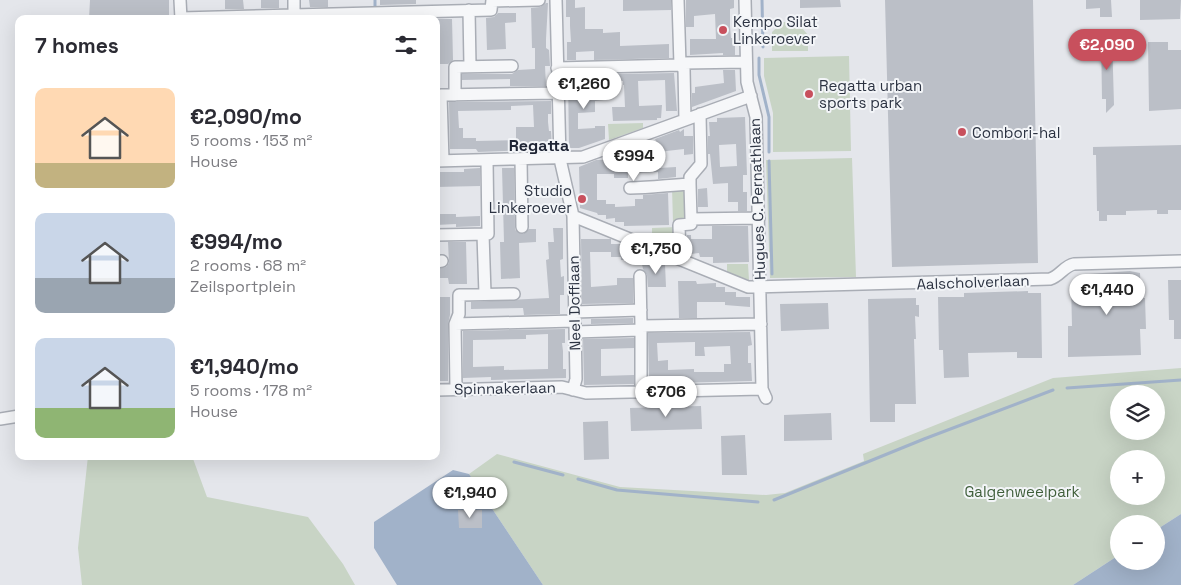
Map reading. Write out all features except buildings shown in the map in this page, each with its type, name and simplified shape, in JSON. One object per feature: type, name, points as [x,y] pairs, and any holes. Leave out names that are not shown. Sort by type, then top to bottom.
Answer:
[{"type":"street","points":[[180,0],[181,15]]},
{"type":"street","points":[[294,0],[294,14]]},
{"type":"street","points":[[368,0],[369,15]]},
{"type":"street","points":[[386,15],[468,10],[491,4],[538,0]]},
{"type":"street","name":"Neel Dofflaan","points":[[556,0],[560,159],[573,216],[572,322],[576,379],[573,390]]},
{"type":"street","points":[[678,0],[680,65],[684,69],[685,120]]},
{"type":"street","name":"Hugues C. Pernathlaan","points":[[744,0],[747,82],[756,117],[764,394]]},
{"type":"street","points":[[468,10],[470,66]]},
{"type":"street","points":[[287,15],[332,15]]},
{"type":"street","points":[[557,68],[746,62]]},
{"type":"street","points":[[455,95],[454,67],[512,66]]},
{"type":"street","points":[[558,93],[442,95],[440,161],[583,157],[751,96]]},
{"type":"street","points":[[680,259],[679,224],[691,224],[690,176],[701,164],[700,114]]},
{"type":"street","points":[[521,159],[522,227]]},
{"type":"street","points":[[484,294],[487,160]]},
{"type":"street","points":[[630,188],[651,188],[659,185],[690,183]]},
{"type":"street","name":"Aalscholverlaan","points":[[573,216],[744,286],[1050,280],[1067,266],[1074,264],[1181,261]]},
{"type":"street","points":[[692,219],[759,218]]},
{"type":"street","points":[[440,235],[486,231]]},
{"type":"street","points":[[640,276],[641,388]]},
{"type":"street","points":[[456,389],[455,324],[465,295],[514,294]]},
{"type":"street","points":[[572,322],[591,311],[639,310]]},
{"type":"street","points":[[455,324],[572,322],[591,331],[673,326],[761,324]]},
{"type":"street","name":"Spinnakerlaan","points":[[440,390],[562,387],[586,394],[641,388],[764,394]]},
{"type":"street","points":[[0,419],[15,417]]},
{"type":"green space","points":[[783,22],[797,22],[808,35],[808,51],[772,51],[772,32]]},
{"type":"green space","name":"Regatta urban sports park","points":[[849,56],[851,151],[773,152],[773,113],[764,76],[764,58]]},
{"type":"green space","points":[[643,123],[643,128],[609,140],[608,124]]},
{"type":"green space","points":[[852,158],[856,277],[770,278],[766,160]]},
{"type":"green space","points":[[687,187],[688,222],[673,222],[672,188]]},
{"type":"green space","points":[[677,227],[677,249],[652,239],[652,228]]},
{"type":"green space","points":[[727,264],[748,264],[749,280],[727,273]]},
{"type":"green space","name":"Galgenweelpark","points":[[1181,368],[1181,514],[1165,524],[1165,515],[1110,515],[1110,561],[1073,585],[543,585],[469,474],[497,454],[620,487],[766,495],[785,493],[864,461],[863,454],[1053,378]]},
{"type":"green space","points":[[88,460],[193,460],[207,497],[308,517],[343,564],[355,585],[82,585],[78,548]]},
{"type":"water","points":[[453,470],[469,474],[543,585],[397,585],[374,548],[374,522]]},
{"type":"water","points":[[1181,514],[1181,585],[1073,585],[1110,561],[1110,570],[1165,570],[1165,524]]},
{"type":"waterway","points":[[375,0],[375,7]]},
{"type":"waterway","points":[[762,0],[763,47]]},
{"type":"waterway","points":[[759,58],[759,75],[769,117],[769,152]]},
{"type":"waterway","points":[[769,161],[772,274]]},
{"type":"waterway","points":[[1067,388],[1181,380]]},
{"type":"waterway","points":[[774,500],[924,439],[1053,390]]},
{"type":"waterway","points":[[514,462],[563,475]]},
{"type":"waterway","points":[[578,479],[617,490],[758,502]]},
{"type":"place","name":"Kempo Silat Linkeroever","points":[[723,30]]},
{"type":"place","name":"Regatta urban sports park","points":[[809,94]]},
{"type":"place","name":"Combori-hal","points":[[962,132]]},
{"type":"place","name":"Studio Linkeroever","points":[[582,199]]},
{"type":"district","name":"Regatta","points":[[539,145]]}]
